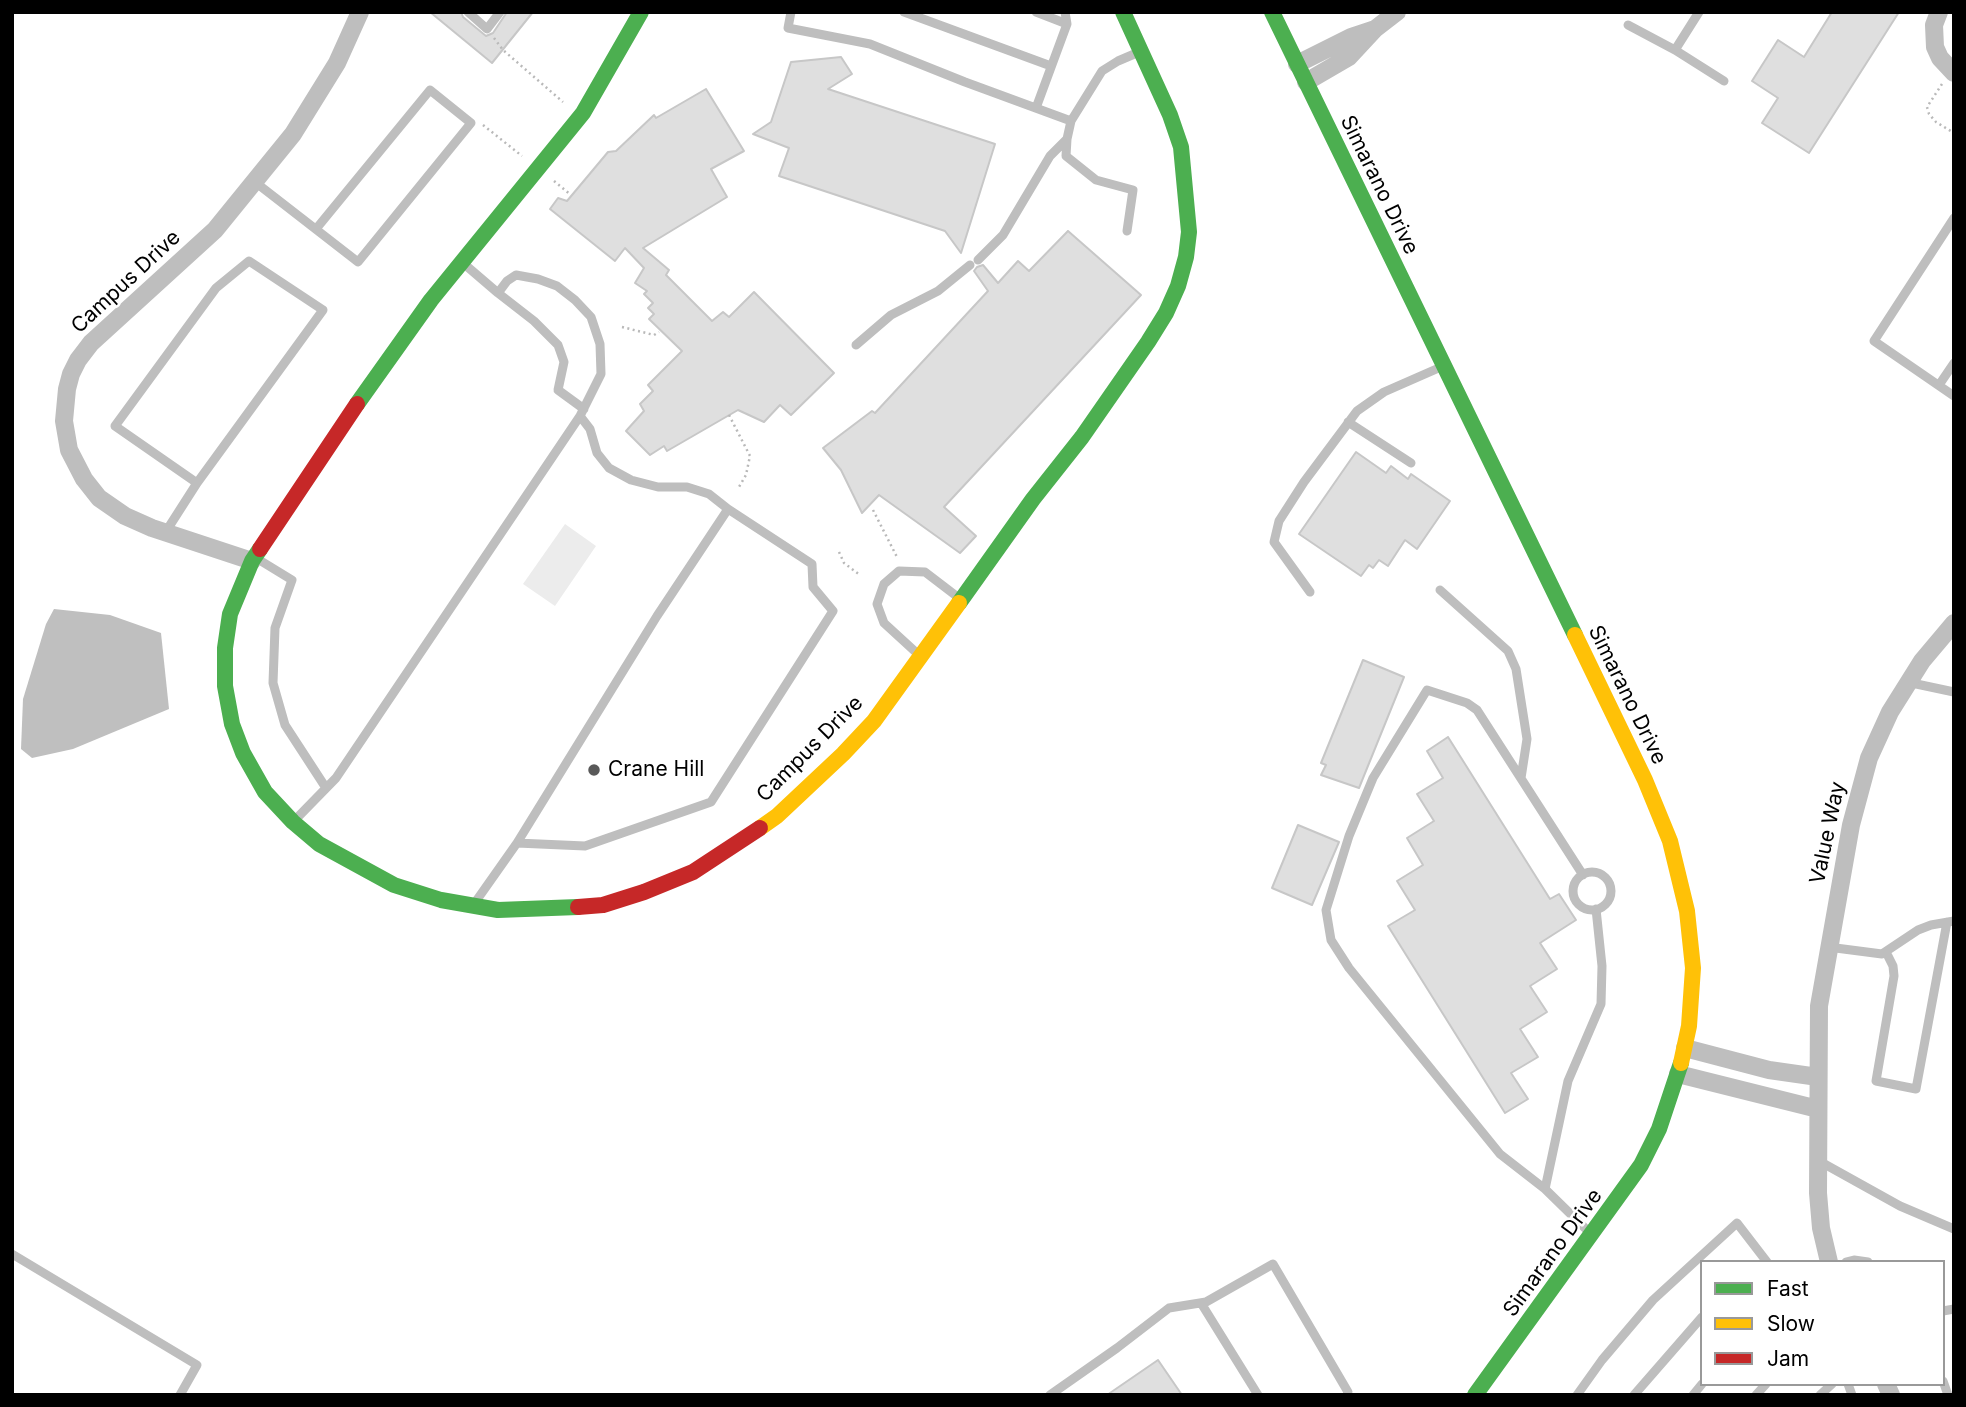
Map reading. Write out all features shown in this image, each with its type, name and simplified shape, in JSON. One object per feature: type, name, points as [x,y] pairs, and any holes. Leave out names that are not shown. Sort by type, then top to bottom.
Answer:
[{"type":"street","name":"Campus Drive","points":[[254,559],[165,533],[110,507],[84,479],[69,450],[64,421],[71,374],[91,343],[215,230],[255,182],[293,134],[318,96],[337,63],[360,12]]},
{"type":"street","name":"Campus Drive","points":[[641,12],[583,113],[431,300],[383,365],[254,559],[230,614],[225,649],[225,686],[232,724],[243,753],[265,792],[293,822],[319,844],[394,885],[441,900],[498,909],[552,910],[603,905],[693,872],[777,816],[874,721],[960,599],[1111,396],[1160,323],[1178,286],[1189,232],[1181,147],[1170,115],[1123,12]]},
{"type":"street","name":"Simarano Drive","points":[[1272,12],[1644,780],[1670,841],[1684,891],[1692,950],[1691,1006],[1685,1048],[1666,1112],[1651,1146],[1620,1198],[1475,1395]]},
{"type":"street","points":[[1306,82],[1349,57],[1375,29],[1397,12]]},
{"type":"street","points":[[1939,12],[1934,25],[1935,47],[1948,78]]},
{"type":"street","points":[[1297,64],[1351,37],[1375,29]]},
{"type":"street","name":"Value Way","points":[[1829,1260],[1819,1217],[1819,997],[1851,825],[1861,782],[1879,734],[1908,682],[1954,623]]},
{"type":"street","points":[[1685,1048],[1769,1070],[1818,1077]]},
{"type":"street","points":[[1678,1074],[1818,1108]]},
{"type":"lane","points":[[468,12],[487,29],[500,12]]},
{"type":"lane","points":[[791,12],[788,28],[870,44],[1071,121]]},
{"type":"lane","points":[[904,12],[1051,66]]},
{"type":"lane","points":[[1036,12],[1067,24]]},
{"type":"lane","points":[[1036,108],[1067,24],[1065,12]]},
{"type":"lane","points":[[1675,50],[1699,12]]},
{"type":"lane","points":[[1628,25],[1724,81]]},
{"type":"lane","points":[[1127,231],[1133,190],[1096,180],[1079,167],[1066,156],[1067,139],[1071,121],[1102,71],[1141,52]]},
{"type":"lane","points":[[255,182],[358,262],[471,123],[430,90],[316,229]]},
{"type":"lane","points":[[856,345],[891,315],[939,291],[1003,235],[1050,156],[1067,139]]},
{"type":"lane","points":[[1954,218],[1874,341],[1954,396]]},
{"type":"lane","points":[[165,533],[197,483],[323,310],[249,261],[216,288],[115,426],[197,483]]},
{"type":"lane","points":[[462,262],[534,321],[558,345],[564,362],[558,390],[582,412],[597,453],[609,468],[631,480],[658,487],[687,486],[709,494],[812,565],[813,587],[833,611],[711,802],[585,846],[517,842]]},
{"type":"lane","points":[[293,822],[336,778],[582,412],[601,374],[600,344],[591,317],[575,300],[557,286],[516,275],[507,281],[498,293]]},
{"type":"lane","points":[[1939,385],[1954,362]]},
{"type":"lane","points":[[1310,592],[1274,542],[1279,522],[1348,422],[1370,401],[1444,365]]},
{"type":"lane","points":[[1348,422],[1411,463]]},
{"type":"lane","points":[[473,905],[517,842],[657,616],[728,509]]},
{"type":"lane","points":[[254,559],[292,580],[275,628],[273,683],[285,725],[326,788]]},
{"type":"lane","points":[[920,657],[884,623],[877,604],[884,584],[899,571],[925,572],[960,599]]},
{"type":"lane","points":[[1440,590],[1508,650],[1516,669],[1527,739],[1521,778]]},
{"type":"lane","points":[[1908,682],[1954,692]]},
{"type":"lane","points":[[1583,875],[1477,710],[1467,703],[1427,690],[1373,778],[1349,836],[1326,910],[1331,940],[1349,968],[1500,1153],[1545,1189],[1593,1236]]},
{"type":"lane","points":[[1588,872],[1598,873],[1610,884],[1609,900],[1596,909],[1583,907],[1575,898],[1574,885],[1588,872]]},
{"type":"lane","points":[[1545,1189],[1568,1081],[1601,1004],[1602,966],[1596,909]]},
{"type":"lane","points":[[1828,947],[1872,954],[1886,952],[1913,933],[1950,921],[1916,1088],[1875,1081],[1894,976],[1893,966],[1886,952]]},
{"type":"lane","points":[[1818,1160],[1900,1206],[1954,1229]]},
{"type":"lane","points":[[1577,1395],[1640,1315],[1681,1273],[1737,1223],[1764,1260]]},
{"type":"lane","points":[[12,1254],[197,1365],[180,1395]]},
{"type":"lane","points":[[1050,1395],[1169,1308],[1201,1303],[1273,1264],[1348,1392],[1347,1395]]},
{"type":"lane","points":[[1201,1303],[1258,1395]]},
{"type":"lane","points":[[1634,1395],[1700,1319]]},
{"type":"path","points":[[503,50],[569,107]]},
{"type":"path","points":[[1948,78],[1927,107],[1936,122],[1954,133]]},
{"type":"path","points":[[471,123],[484,125],[527,160]]},
{"type":"path","points":[[549,177],[571,195]]},
{"type":"path","points":[[621,327],[654,335],[659,332]]},
{"type":"path","points":[[729,415],[750,456],[746,475],[739,487]]},
{"type":"path","points":[[873,510],[898,559]]},
{"type":"path","points":[[839,552],[844,563],[860,575]]},
{"type":"shaded area","points":[[565,524],[596,546],[555,606],[523,584]]},
{"type":"shaded area","points":[[54,609],[110,615],[161,633],[169,709],[73,749],[32,758],[21,749],[23,699],[46,624]]},
{"type":"building","points":[[430,12],[461,12],[463,17],[486,36],[493,33],[507,12],[533,12],[492,63]]},
{"type":"building","points":[[1832,12],[1899,12],[1809,153],[1762,123],[1778,98],[1752,81],[1778,40],[1804,57]]},
{"type":"building","points":[[841,57],[852,74],[828,89],[995,144],[961,253],[945,231],[779,176],[789,148],[753,134],[771,122],[791,62]]},
{"type":"building","points":[[706,89],[744,151],[711,169],[727,197],[643,248],[669,270],[666,275],[712,321],[723,312],[729,317],[754,292],[834,373],[791,415],[780,405],[764,422],[738,410],[667,451],[664,446],[650,455],[626,431],[644,411],[640,404],[653,391],[648,385],[682,351],[649,319],[654,314],[648,308],[653,303],[644,294],[647,291],[635,283],[644,268],[625,248],[615,261],[550,209],[558,198],[567,201],[608,152],[616,151],[654,115],[656,118]]},
{"type":"building","points":[[1068,231],[1141,295],[944,507],[976,536],[960,553],[879,495],[862,513],[841,470],[823,448],[872,411],[875,413],[988,291],[974,271],[977,267],[983,265],[998,283],[1018,261],[1029,271]]},
{"type":"building","points":[[1356,452],[1386,473],[1391,466],[1408,479],[1411,474],[1450,501],[1417,549],[1405,540],[1388,566],[1379,560],[1373,568],[1369,565],[1361,576],[1299,534]]},
{"type":"building","points":[[1363,660],[1404,677],[1359,788],[1321,775],[1326,765],[1321,763]]},
{"type":"building","points":[[1448,737],[1550,899],[1559,894],[1576,920],[1540,943],[1557,969],[1530,986],[1547,1012],[1520,1029],[1538,1057],[1511,1073],[1528,1099],[1505,1113],[1388,926],[1415,910],[1397,881],[1423,865],[1407,838],[1434,821],[1417,794],[1443,778],[1427,751]]},
{"type":"building","points":[[1298,825],[1339,842],[1312,905],[1272,888]]},
{"type":"building","points":[[1158,1360],[1182,1395],[1107,1395]]},
{"type":"traffic: fast","points":[[357,404],[431,300],[583,113],[641,12]]},
{"type":"traffic: fast","points":[[959,603],[1033,499],[1082,437],[1148,342],[1166,313],[1178,286],[1189,232],[1181,147],[1170,115],[1123,12]]},
{"type":"traffic: fast","points":[[1272,12],[1575,635]]},
{"type":"traffic: fast","points":[[260,549],[252,561],[230,614],[225,648],[225,686],[232,724],[243,753],[265,792],[293,822],[319,844],[394,885],[441,900],[498,910],[578,907]]},
{"type":"traffic: fast","points":[[1475,1395],[1641,1165],[1659,1129],[1681,1063]]},
{"type":"traffic: slow","points":[[760,828],[777,816],[874,721],[959,603]]},
{"type":"traffic: slow","points":[[1575,635],[1645,780],[1670,841],[1687,911],[1693,968],[1689,1026],[1681,1063]]},
{"type":"traffic: jam","points":[[260,549],[357,404]]},
{"type":"traffic: jam","points":[[578,907],[603,905],[693,872],[760,828]]},
{"type":"place","name":"Crane Hill","points":[[594,770]]}]
